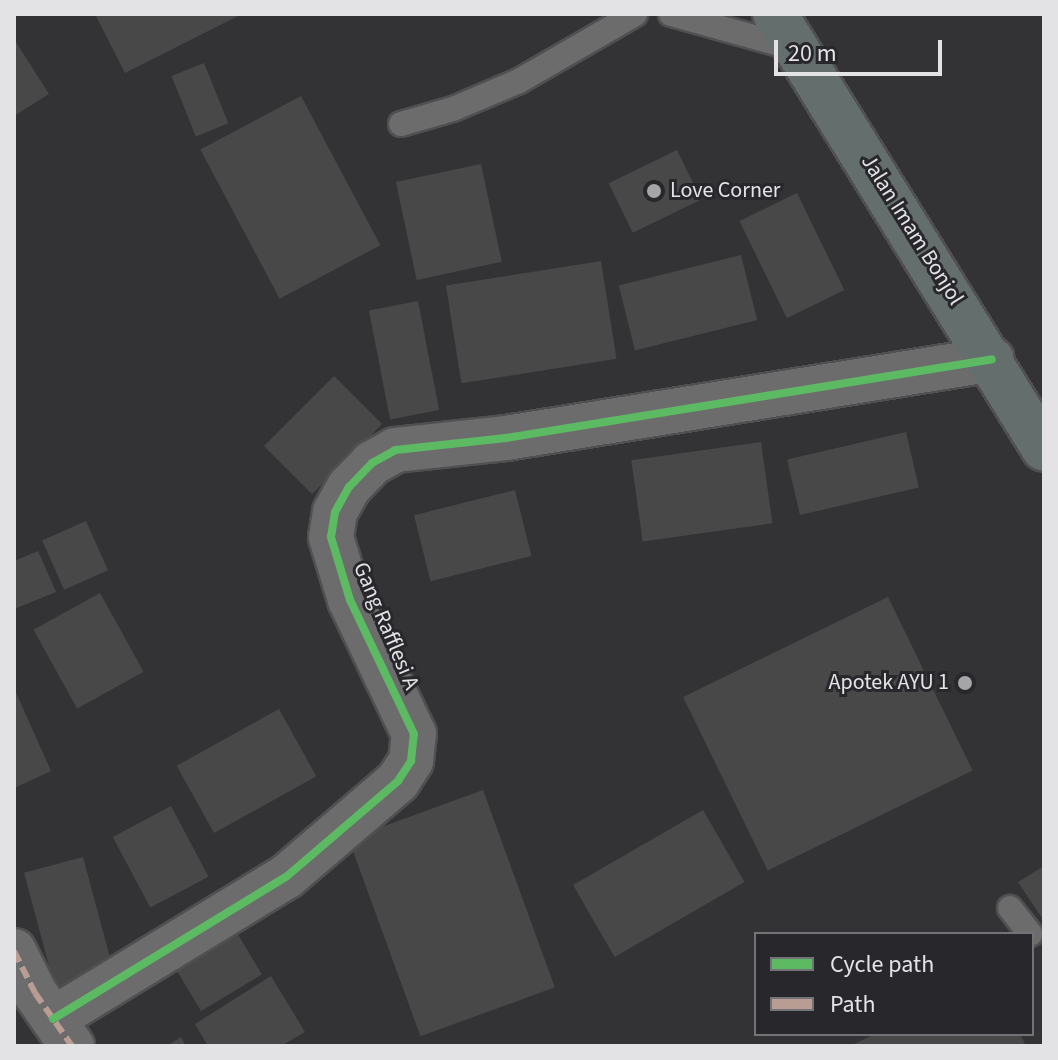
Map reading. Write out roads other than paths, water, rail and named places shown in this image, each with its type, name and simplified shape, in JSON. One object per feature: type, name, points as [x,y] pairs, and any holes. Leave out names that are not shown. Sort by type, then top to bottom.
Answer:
[{"type":"highway","name":"Jalan Imam Bonjol","points":[[788,25],[1044,449]]},
{"type":"street","name":"Gang Rafflesi A","points":[[63,1032],[286,877],[398,781],[411,761],[414,734],[350,600],[331,537],[335,512],[349,487],[372,463],[395,450],[506,438],[992,359]]},
{"type":"street","points":[[14,951],[63,1032]]},
{"type":"lane","points":[[401,124],[453,109],[519,81],[635,14]]},
{"type":"lane","points":[[671,14],[788,25]]},
{"type":"lane","points":[[1010,908],[1028,932]]},
{"type":"place","name":"Love Corner","points":[[654,191]]},
{"type":"place","name":"Apotek AYU 1","points":[[965,683]]}]
